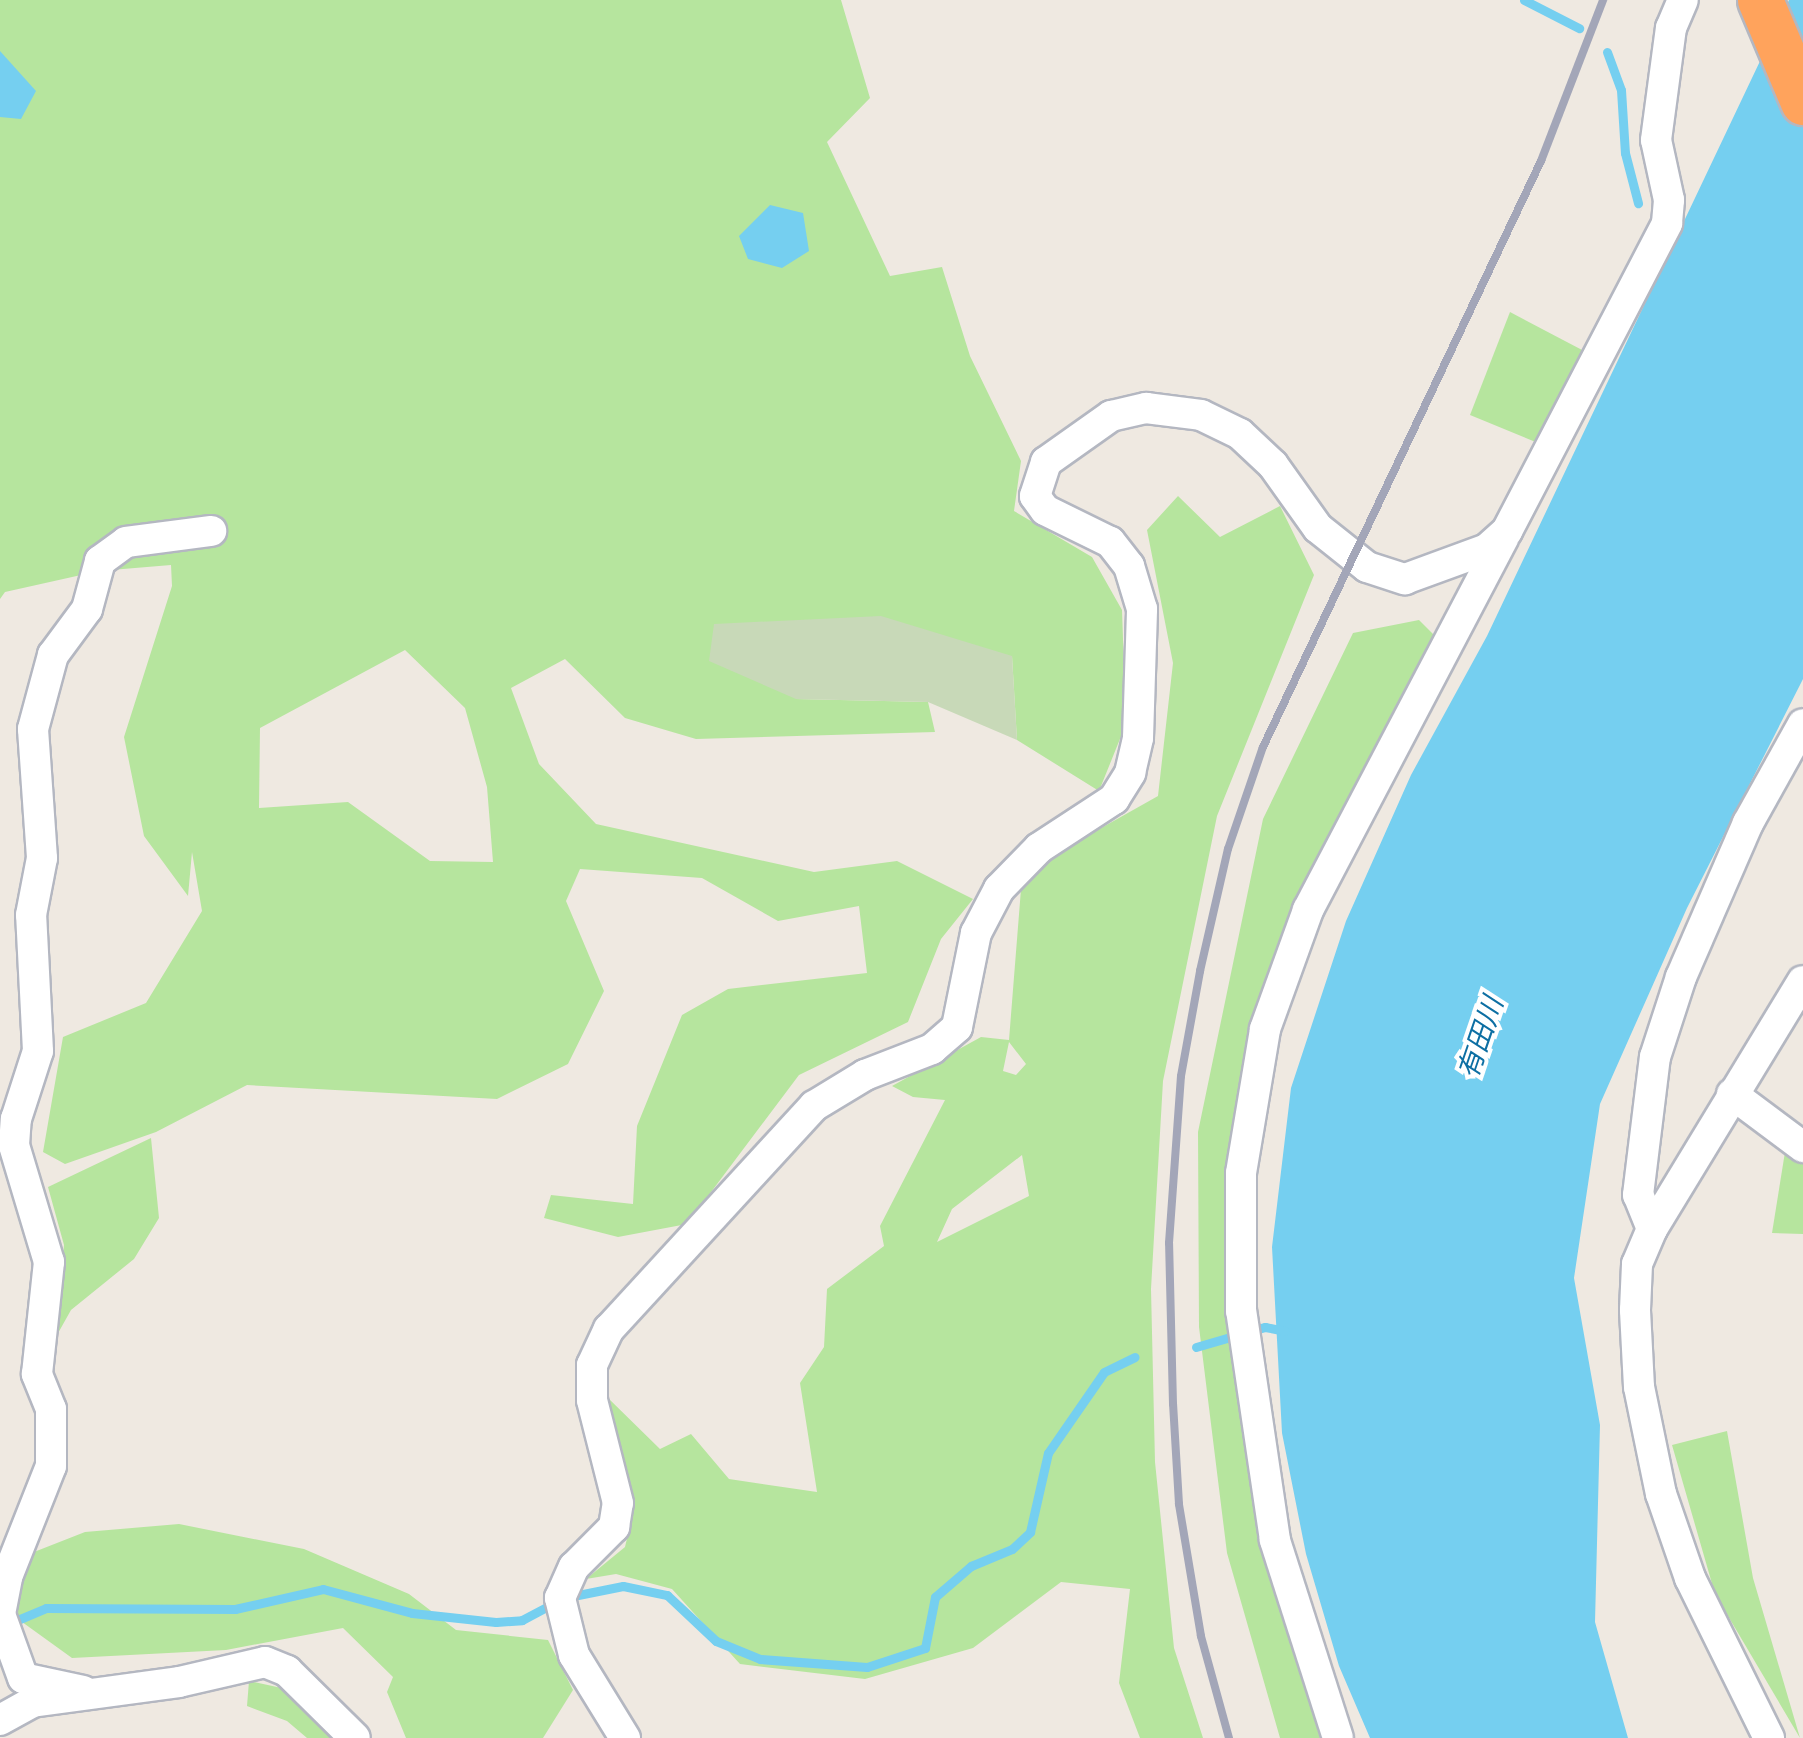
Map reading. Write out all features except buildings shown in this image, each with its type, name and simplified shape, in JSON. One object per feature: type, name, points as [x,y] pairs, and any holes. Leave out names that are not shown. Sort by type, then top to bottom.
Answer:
[{"type":"highway","points":[[1761,4],[1803,102]]},
{"type":"street","points":[[1338,1738],[1276,1540],[1246,1366],[1241,1312],[1241,1173],[1265,1028],[1308,910],[1666,223],[1669,200],[1656,140],[1671,28],[1683,0]]},
{"type":"street","points":[[625,1738],[574,1655],[561,1614],[563,1582],[614,1526],[618,1504],[592,1400],[592,1365],[609,1329],[814,1106],[865,1075],[932,1049],[957,1028],[976,934],[999,890],[1039,848],[1114,799],[1130,773],[1138,738],[1142,608],[1130,566],[1110,542],[1044,510],[1035,480],[1046,462],[1111,416],[1146,408],[1201,415],[1240,434],[1273,465],[1318,528],[1367,567],[1405,578],[1442,570],[1487,549],[1507,530]]},
{"type":"street","points":[[83,1692],[22,1678],[3,1627],[8,1577],[51,1466],[51,1409],[37,1374],[49,1262],[14,1145],[16,1119],[38,1051],[31,915],[42,858],[33,728],[52,655],[87,609],[100,561],[126,542],[211,532]]},
{"type":"street","points":[[1652,1229],[1638,1194],[1654,1057],[1680,976],[1748,823],[1803,724]]},
{"type":"street","points":[[1769,1738],[1690,1578],[1662,1494],[1639,1387],[1637,1264],[1652,1229],[1803,981]]},
{"type":"street","points":[[1732,1094],[1803,1147]]},
{"type":"street","points":[[0,1720],[32,1702],[83,1692],[179,1682],[265,1662],[287,1671],[354,1738]]},
{"type":"green space","points":[[0,0],[841,0],[870,98],[827,142],[890,276],[942,267],[970,356],[1021,461],[1014,511],[1092,557],[1122,610],[1126,724],[1099,791],[1017,740],[1012,656],[796,699],[928,702],[935,732],[696,739],[625,718],[565,659],[511,688],[539,764],[596,824],[814,872],[897,861],[973,899],[941,939],[908,1022],[799,1075],[687,1224],[618,1237],[544,1218],[551,1195],[633,1204],[637,1126],[682,1015],[728,989],[867,973],[859,906],[778,921],[702,878],[580,869],[566,901],[604,991],[568,1064],[497,1099],[247,1085],[156,1132],[65,1164],[43,1152],[63,1037],[146,1003],[202,911],[192,852],[188,896],[144,836],[124,737],[172,586],[171,565],[99,571],[5,592],[0,599]],"holes":[[[405,650],[465,708],[487,787],[493,862],[430,861],[348,802],[259,808],[260,728]]]},
{"type":"green space","points":[[1510,312],[1584,351],[1538,443],[1470,415]]},
{"type":"green space","points":[[1178,496],[1220,537],[1280,506],[1314,575],[1217,816],[1163,1081],[1151,1289],[1155,1462],[1174,1648],[1203,1738],[1140,1738],[1119,1683],[1130,1589],[1061,1582],[973,1648],[865,1679],[740,1664],[672,1589],[616,1574],[586,1579],[625,1547],[634,1509],[607,1397],[660,1449],[691,1434],[729,1479],[817,1492],[800,1383],[824,1347],[827,1289],[884,1246],[880,1226],[945,1100],[913,1097],[892,1086],[981,1037],[1009,1040],[1021,889],[1055,854],[1158,796],[1173,663],[1147,530]],"holes":[[[1009,1042],[1026,1064],[1016,1075],[1003,1071]],[[1022,1155],[1029,1196],[937,1242],[952,1209]]]},
{"type":"green space","points":[[881,616],[1012,656],[1017,740],[928,702],[796,699],[709,661],[714,624]]},
{"type":"green space","points":[[1419,620],[1435,636],[1301,896],[1227,1317],[1258,1531],[1320,1738],[1280,1738],[1227,1553],[1199,1327],[1198,1132],[1263,819],[1353,633]]},
{"type":"green space","points":[[151,1138],[159,1218],[134,1259],[71,1310],[57,1335],[64,1245],[48,1187]]},
{"type":"green space","points":[[1785,1152],[1803,1160],[1803,1234],[1772,1233]]},
{"type":"green space","points":[[1727,1431],[1753,1578],[1800,1738],[1715,1594],[1672,1445]]},
{"type":"green space","points":[[179,1524],[304,1549],[409,1594],[456,1630],[548,1640],[573,1690],[543,1738],[406,1738],[387,1692],[393,1677],[343,1628],[226,1650],[72,1658],[11,1614],[34,1552],[85,1532]]},
{"type":"green space","points":[[249,1681],[300,1692],[337,1738],[307,1738],[287,1721],[247,1706]]},
{"type":"water","name":"有田川","points":[[1789,0],[1803,0],[1803,679],[1687,908],[1600,1104],[1574,1278],[1600,1425],[1595,1622],[1628,1738],[1370,1738],[1339,1666],[1306,1554],[1282,1433],[1272,1247],[1291,1088],[1346,921],[1411,775],[1487,636]]},
{"type":"water","points":[[0,51],[36,91],[21,119],[0,117]]},
{"type":"water","points":[[770,205],[803,213],[809,251],[782,268],[748,259],[739,236]]},
{"type":"waterway","points":[[1524,0],[1579,28]]},
{"type":"waterway","points":[[1607,52],[1621,90],[1625,153],[1638,203]]},
{"type":"waterway","points":[[1196,1347],[1265,1327],[1285,1331]]},
{"type":"waterway","points":[[568,1597],[623,1586],[667,1595],[716,1641],[760,1659],[867,1667],[925,1648],[935,1597],[971,1566],[1012,1549],[1030,1532],[1048,1453],[1104,1372],[1135,1357]]},
{"type":"waterway","points":[[8,1624],[46,1608],[235,1609],[323,1589],[412,1613],[496,1622],[522,1620],[554,1603]]},
{"type":"railway","points":[[1229,1738],[1201,1636],[1179,1504],[1173,1404],[1169,1243],[1181,1076],[1200,971],[1228,849],[1263,747],[1541,161],[1603,0]]}]
